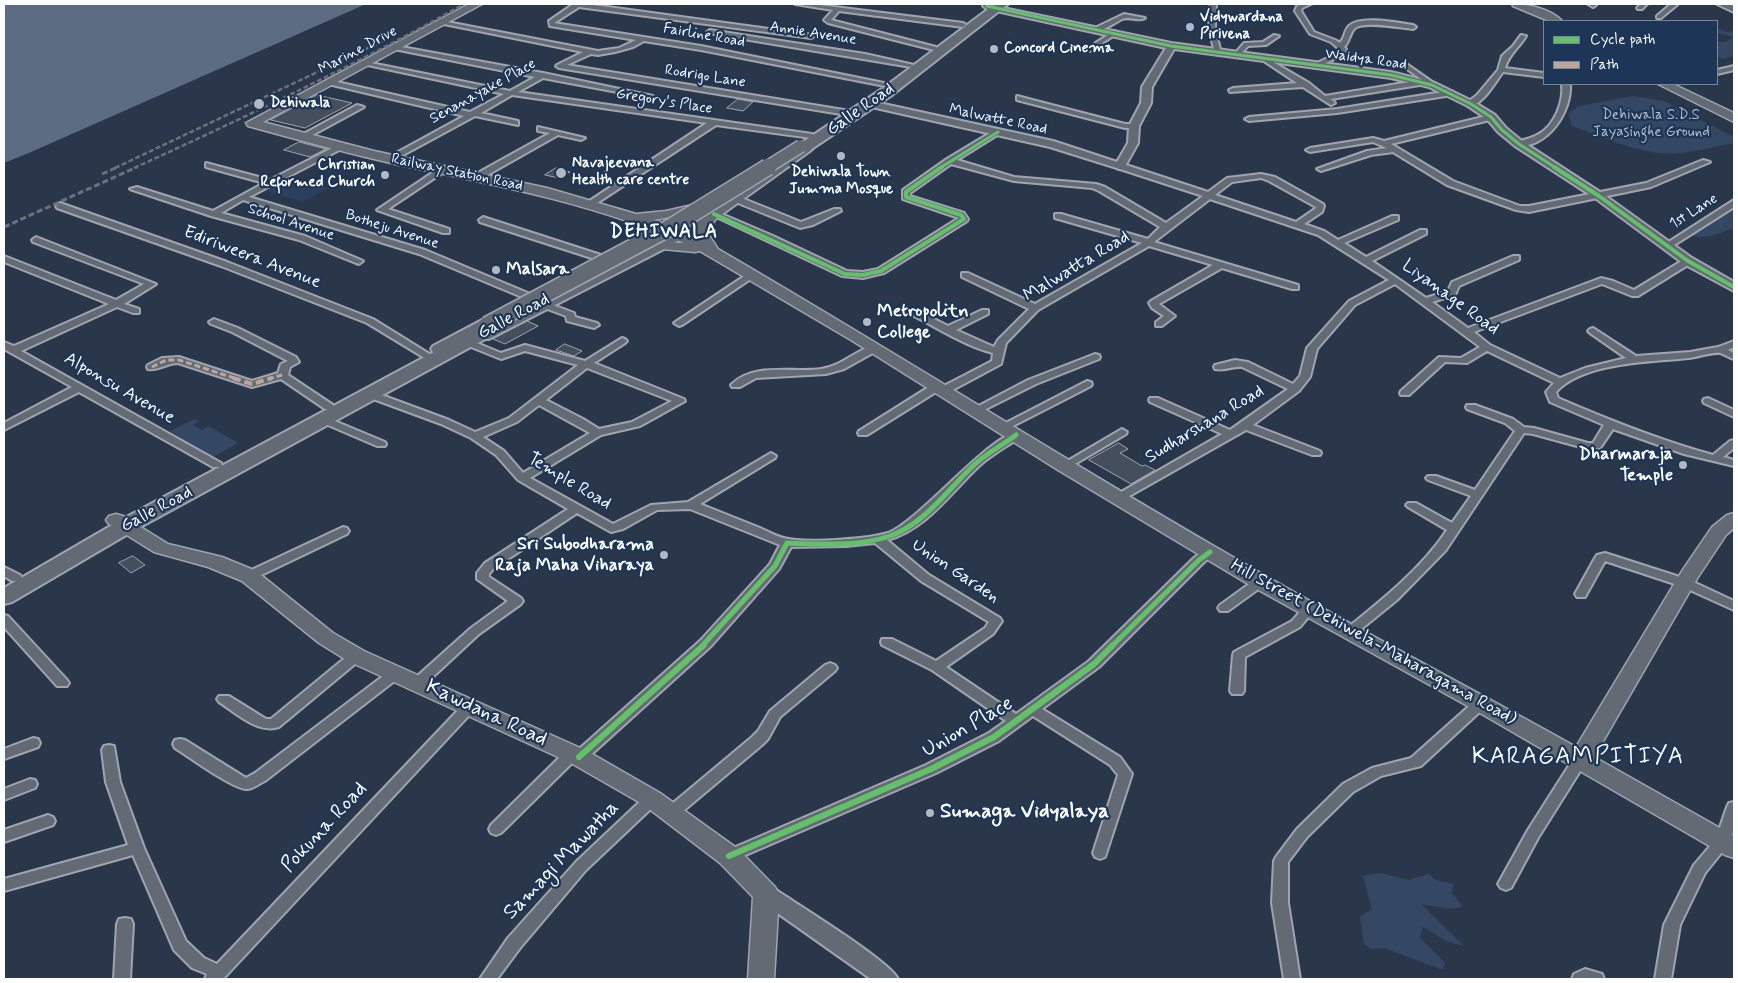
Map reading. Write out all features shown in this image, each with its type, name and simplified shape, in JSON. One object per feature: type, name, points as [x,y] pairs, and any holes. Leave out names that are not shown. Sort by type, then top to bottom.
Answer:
[{"type":"highway","name":"Galle Road","points":[[812,140],[963,25],[994,6]]},
{"type":"highway","name":"Galle Road","points":[[8,578],[121,523],[437,352],[677,231],[812,140],[870,104],[994,6]]},
{"type":"highway","name":"Galle Road","points":[[4,597],[217,465],[327,413],[372,395],[437,352]]},
{"type":"main road","name":"Marine Drive","points":[[252,123],[477,4]]},
{"type":"main road","points":[[1516,4],[1555,20]]},
{"type":"main road","points":[[1666,85],[1734,118]]},
{"type":"main road","name":"Railway Station Road","points":[[252,123],[341,147],[479,176],[590,204],[679,235]]},
{"type":"main road","points":[[437,352],[697,208],[812,140]]},
{"type":"main road","points":[[437,352],[470,343],[662,245],[712,216],[738,198],[812,140]]},
{"type":"main road","points":[[725,191],[724,193],[738,198]]},
{"type":"main road","points":[[628,216],[666,215],[697,208]]},
{"type":"main road","points":[[628,216],[639,225],[637,237],[633,243]]},
{"type":"main road","points":[[711,250],[700,232],[712,216]]},
{"type":"main road","name":"Hill Street (Dehiwela-Maharagama Road)","points":[[679,235],[711,250],[752,274],[976,410],[1064,466],[1260,582],[1481,703],[1729,845]]},
{"type":"main road","points":[[662,245],[711,250]]},
{"type":"main road","points":[[609,256],[628,254],[632,260]]},
{"type":"main road","points":[[1580,760],[1685,583],[1719,532],[1734,519]]},
{"type":"main road","name":"Kawdana Road","points":[[121,523],[161,548],[215,562],[250,576],[326,638],[356,656],[575,755],[652,799],[729,856],[766,894]]},
{"type":"main road","points":[[761,979],[766,894]]},
{"type":"street","points":[[576,4],[811,36]]},
{"type":"street","name":"Fairline Road","points":[[576,4],[551,22],[552,24],[641,40],[701,48],[885,84]]},
{"type":"street","points":[[798,4],[963,25]]},
{"type":"street","points":[[1213,4],[1212,29],[1218,53]]},
{"type":"street","points":[[1308,4],[1299,7],[1298,10],[1312,33],[1341,46]]},
{"type":"street","points":[[1659,17],[1675,4]]},
{"type":"street","points":[[1721,4],[1734,9]]},
{"type":"street","name":"Waidya Road","points":[[994,6],[1171,46],[1391,75],[1429,84],[1471,104],[1491,117],[1502,130],[1519,144],[1600,196],[1668,244],[1688,261],[1734,287]]},
{"type":"street","points":[[838,9],[827,20],[934,48]]},
{"type":"street","points":[[1096,30],[1124,16],[1142,18]]},
{"type":"street","points":[[442,23],[589,52],[618,51],[641,40]]},
{"type":"street","points":[[1341,46],[1348,39],[1350,28],[1354,25],[1362,23],[1413,27]]},
{"type":"street","name":"Annie Avenue","points":[[710,32],[911,65]]},
{"type":"street","points":[[1088,50],[1114,33]]},
{"type":"street","points":[[1236,56],[1246,44],[1264,44],[1276,36]]},
{"type":"street","points":[[1471,104],[1480,97],[1501,70],[1505,56],[1516,47],[1524,36]]},
{"type":"street","points":[[1120,166],[1134,143],[1134,126],[1146,103],[1148,87],[1171,46]]},
{"type":"street","points":[[1315,66],[1341,54],[1343,49],[1341,46]]},
{"type":"street","points":[[396,48],[649,96]]},
{"type":"street","name":"Senanayake Place","points":[[392,159],[559,66],[589,52]]},
{"type":"street","points":[[1266,60],[1306,84],[1326,98],[1338,110]]},
{"type":"street","name":"Gregory's Place","points":[[366,64],[511,93],[713,123],[812,140]]},
{"type":"street","points":[[1405,65],[1429,84]]},
{"type":"street","name":"Rodrigo Lane","points":[[559,66],[715,93],[847,113]]},
{"type":"street","points":[[1718,72],[1734,68]]},
{"type":"street","points":[[1501,70],[1543,75]]},
{"type":"street","points":[[331,82],[515,122]]},
{"type":"street","points":[[1233,90],[1306,84]]},
{"type":"street","points":[[1326,98],[1429,84]]},
{"type":"street","points":[[1519,144],[1546,134],[1560,112],[1566,98],[1566,85]]},
{"type":"street","points":[[1249,119],[1382,105],[1449,93]]},
{"type":"street","points":[[1020,98],[1125,126],[1134,126]]},
{"type":"street","name":"Malwatte Road","points":[[870,104],[1052,144],[1120,166]]},
{"type":"street","points":[[302,137],[360,107]]},
{"type":"street","points":[[1384,143],[1491,117]]},
{"type":"street","points":[[590,204],[713,123]]},
{"type":"street","points":[[541,129],[581,138]]},
{"type":"street","points":[[712,216],[770,238],[845,274],[863,275],[881,271],[964,219],[961,215],[906,197],[906,192],[950,161],[998,132]]},
{"type":"street","points":[[479,176],[556,133]]},
{"type":"street","points":[[1310,150],[1373,140],[1395,149],[1450,183],[1519,208],[1529,209],[1648,185],[1706,162]]},
{"type":"street","name":"School Avenue","points":[[214,214],[270,182],[341,147]]},
{"type":"street","points":[[1321,169],[1370,154],[1395,149]]},
{"type":"street","name":"Malwatta Road","points":[[950,161],[1014,178],[1093,186],[1102,189],[1166,227]]},
{"type":"street","points":[[209,165],[270,182]]},
{"type":"street","name":"Liyanage Road","points":[[1120,166],[1321,233],[1396,280],[1487,347],[1560,382]]},
{"type":"street","points":[[444,170],[381,210],[446,230]]},
{"type":"street","name":"Malwatta Road","points":[[939,389],[997,362],[1001,342],[1035,308],[1149,243],[1166,227],[1230,180],[1261,176],[1272,179],[1320,206],[1319,210],[1297,225]]},
{"type":"street","name":"School Avenue","points":[[134,189],[214,214],[302,238],[359,261]]},
{"type":"street","name":"Botheju Avenue","points":[[242,197],[422,252],[532,298]]},
{"type":"street","points":[[738,198],[800,225],[810,224],[837,212]]},
{"type":"street","name":"1st Lane","points":[[1668,244],[1734,203]]},
{"type":"street","name":"Ediriweera Avenue","points":[[60,206],[224,264],[370,322],[437,352]]},
{"type":"street","points":[[1058,216],[1219,266],[1295,287]]},
{"type":"street","points":[[1337,244],[1395,218]]},
{"type":"street","points":[[484,220],[609,256]]},
{"type":"street","points":[[1365,261],[1423,232]]},
{"type":"street","points":[[14,350],[117,304],[150,284],[36,240]]},
{"type":"street","points":[[1424,301],[1452,293],[1455,284],[1516,258]]},
{"type":"street","points":[[4,259],[136,311]]},
{"type":"street","points":[[1466,332],[1601,281],[1635,294],[1688,261]]},
{"type":"street","points":[[1159,324],[1170,316],[1155,306],[1154,303],[1219,266]]},
{"type":"street","points":[[679,323],[752,274]]},
{"type":"street","points":[[965,275],[1035,308]]},
{"type":"street","name":"Sudharshana Road","points":[[1120,498],[1245,426],[1295,389],[1305,377],[1312,348],[1352,303],[1396,280]]},
{"type":"street","points":[[545,305],[571,315],[570,319],[594,325]]},
{"type":"street","points":[[948,330],[986,312]]},
{"type":"street","points":[[915,313],[986,348],[998,351]]},
{"type":"street","points":[[152,367],[166,360],[179,360],[252,384],[282,375],[285,372],[285,366],[294,362],[292,359],[235,330],[214,322]]},
{"type":"street","points":[[1592,331],[1634,359]]},
{"type":"street","points":[[474,436],[513,420],[586,364],[622,341]]},
{"type":"street","points":[[470,343],[501,356],[525,348],[586,364],[680,401],[636,424],[597,433],[522,478]]},
{"type":"street","points":[[1734,344],[1720,350],[1690,355],[1634,359],[1589,370],[1560,382],[1551,392],[1554,400],[1610,425],[1714,459],[1734,463]]},
{"type":"street","name":"Alponsu Avenue","points":[[4,345],[217,465]]},
{"type":"street","points":[[1405,393],[1443,359],[1463,361],[1487,347]]},
{"type":"street","points":[[736,385],[754,375],[822,372],[840,367],[875,348]]},
{"type":"street","points":[[1720,350],[1734,356]]},
{"type":"street","points":[[976,410],[1032,382],[1095,357]]},
{"type":"street","points":[[1219,367],[1240,363],[1295,389]]},
{"type":"street","points":[[282,375],[327,413],[381,444]]},
{"type":"street","points":[[691,505],[787,543],[818,544],[878,539],[900,532],[943,497],[1010,431],[1087,384]]},
{"type":"street","points":[[4,427],[80,387]]},
{"type":"street","points":[[863,433],[939,389]]},
{"type":"street","name":"Temple Road","points":[[372,395],[445,422],[474,436],[500,453],[522,478],[611,528],[619,526],[654,507],[691,505]]},
{"type":"street","points":[[538,400],[579,421],[597,433]]},
{"type":"street","points":[[1154,400],[1230,434]]},
{"type":"street","points":[[1708,401],[1734,414]]},
{"type":"street","points":[[1471,408],[1509,421],[1521,430],[1534,431],[1588,446],[1596,446],[1610,425]]},
{"type":"street","points":[[1245,426],[1316,454]]},
{"type":"street","points":[[1350,632],[1393,597],[1442,547],[1521,430]]},
{"type":"street","points":[[1064,466],[1122,432]]},
{"type":"street","points":[[1714,459],[1734,443]]},
{"type":"street","points":[[691,505],[771,456]]},
{"type":"street","points":[[1432,478],[1478,496]]},
{"type":"street","points":[[1412,506],[1454,529]]},
{"type":"street","points":[[418,683],[475,631],[517,601],[482,579],[489,566],[577,508]]},
{"type":"street","points":[[250,576],[343,531]]},
{"type":"street","name":"Union Garden","points":[[878,539],[925,578],[996,621],[989,631],[936,667]]},
{"type":"street","points":[[496,829],[575,755],[706,643],[775,566],[787,543]]},
{"type":"street","name":"Union Place","points":[[729,856],[931,768],[994,737],[1094,664],[1199,560],[1210,552]]},
{"type":"street","points":[[1581,594],[1601,558],[1605,557],[1685,583],[1734,606]]},
{"type":"street","points":[[1224,608],[1260,582]]},
{"type":"street","points":[[1237,691],[1240,655],[1296,624],[1309,609]]},
{"type":"street","points":[[4,619],[62,683]]},
{"type":"street","points":[[887,642],[936,667],[1016,721]]},
{"type":"street","points":[[224,699],[264,724],[274,724],[356,656]]},
{"type":"street","points":[[670,813],[757,741],[776,714],[830,668]]},
{"type":"street","points":[[180,744],[240,782],[247,784],[260,777],[396,673]]},
{"type":"street","points":[[1292,979],[1280,903],[1281,861],[1302,833],[1348,788],[1377,772],[1416,762],[1481,703]]},
{"type":"street","name":"Pokuna Road","points":[[216,976],[469,707]]},
{"type":"street","points":[[1032,709],[1115,761],[1125,774],[1100,853]]},
{"type":"street","points":[[4,754],[33,743]]},
{"type":"street","points":[[109,750],[113,782],[137,848],[180,945],[198,963],[216,976]]},
{"type":"street","points":[[1506,884],[1533,834],[1580,760]]},
{"type":"street","points":[[4,795],[30,784]]},
{"type":"street","name":"Samagi Mawatha","points":[[488,979],[514,943],[581,866],[652,799]]},
{"type":"street","points":[[1663,979],[1672,925],[1700,869],[1729,845],[1734,807]]},
{"type":"street","points":[[4,836],[48,820]]},
{"type":"street","points":[[4,885],[137,848]]},
{"type":"street","points":[[766,894],[857,956],[887,979]]},
{"type":"street","points":[[122,979],[125,924]]},
{"type":"street","points":[[1580,979],[1585,976],[1596,979]]},
{"type":"shaded area","points":[[4,4],[366,4],[4,163]]},
{"type":"shaded area","points":[[294,178],[328,188],[302,202],[267,191]]},
{"type":"green space","points":[[1718,28],[1727,32],[1734,31],[1734,37],[1718,33]]},
{"type":"green space","points":[[1734,37],[1734,56],[1722,59],[1718,57],[1718,42],[1726,42]]},
{"type":"green space","name":"Dehiwala S.D.S Jayasinghe Ground","points":[[1633,96],[1664,101],[1734,137],[1734,143],[1681,153],[1653,152],[1626,146],[1572,126],[1568,114],[1579,106]]},
{"type":"green space","points":[[1734,203],[1734,228],[1716,235],[1703,237],[1691,236],[1685,233]]},
{"type":"green space","points":[[195,419],[199,421],[193,425],[202,430],[209,426],[238,443],[213,457],[170,431]]},
{"type":"green space","points":[[1380,873],[1409,880],[1428,874],[1436,880],[1453,884],[1452,893],[1463,907],[1450,909],[1421,904],[1464,946],[1446,941],[1423,927],[1420,938],[1445,963],[1443,970],[1384,948],[1371,949],[1364,944],[1360,917],[1372,909],[1363,876]]},
{"type":"building","points":[[317,95],[352,103],[305,128],[271,120]]},
{"type":"building","points":[[738,99],[753,102],[743,111],[727,108]]},
{"type":"building","points":[[299,142],[326,149],[310,157],[284,150]]},
{"type":"building","name":"Navajeevana Health care centre","points":[[556,168],[570,172],[559,178],[545,175]]},
{"type":"building","points":[[527,321],[538,326],[505,344],[493,339]]},
{"type":"building","points":[[565,344],[582,351],[574,356],[556,350]]},
{"type":"building","points":[[1119,443],[1128,449],[1120,453],[1142,466],[1145,465],[1155,470],[1131,484],[1089,460]]},
{"type":"building","points":[[133,556],[145,565],[131,573],[119,563]]},
{"type":"railway","points":[[134,168],[301,89],[383,48],[464,4]]},
{"type":"railway","points":[[115,168],[387,39]]},
{"type":"railway","points":[[102,174],[118,167]]},
{"type":"railway","points":[[4,227],[137,167]]},
{"type":"marked path","points":[[152,367],[166,360],[179,360],[252,384],[282,375]]},
{"type":"cycle path","points":[[987,6],[1171,46],[1391,75],[1432,85],[1471,104],[1491,117],[1502,130],[1519,144],[1599,196],[1688,261],[1734,287]]},
{"type":"cycle path","points":[[714,214],[845,274],[863,275],[881,271],[964,219],[961,215],[906,197],[906,192],[950,161],[998,132]]},
{"type":"cycle path","points":[[579,757],[706,643],[775,566],[787,543],[862,541],[891,536],[911,524],[975,464],[1016,435]]},
{"type":"cycle path","points":[[729,856],[931,769],[994,737],[1094,664],[1199,560],[1210,552]]},
{"type":"place","name":"Vidywardana Pirivena","points":[[1190,27]]},
{"type":"place","name":"Concord Cinema","points":[[994,49]]},
{"type":"place","name":"Dehiwala","points":[[259,104]]},
{"type":"place","name":"Dehiwala Town Jumma Mosque","points":[[841,156]]},
{"type":"place","name":"Navajeevana Health care centre","points":[[561,173]]},
{"type":"place","name":"Christian Reformed Church","points":[[385,175]]},
{"type":"place","name":"Malsara","points":[[496,270]]},
{"type":"place","name":"Metropolitn College","points":[[867,322]]},
{"type":"place","name":"Dharmaraja Temple","points":[[1683,465]]},
{"type":"place","name":"Sri Subodharama Raja Maha Viharaya","points":[[664,555]]},
{"type":"place","name":"Sumaga Vidyalaya","points":[[930,813]]},
{"type":"district","name":"DEHIWALA","points":[[664,233]]},
{"type":"district","name":"KARAGAMPITIYA","points":[[1578,758]]}]
